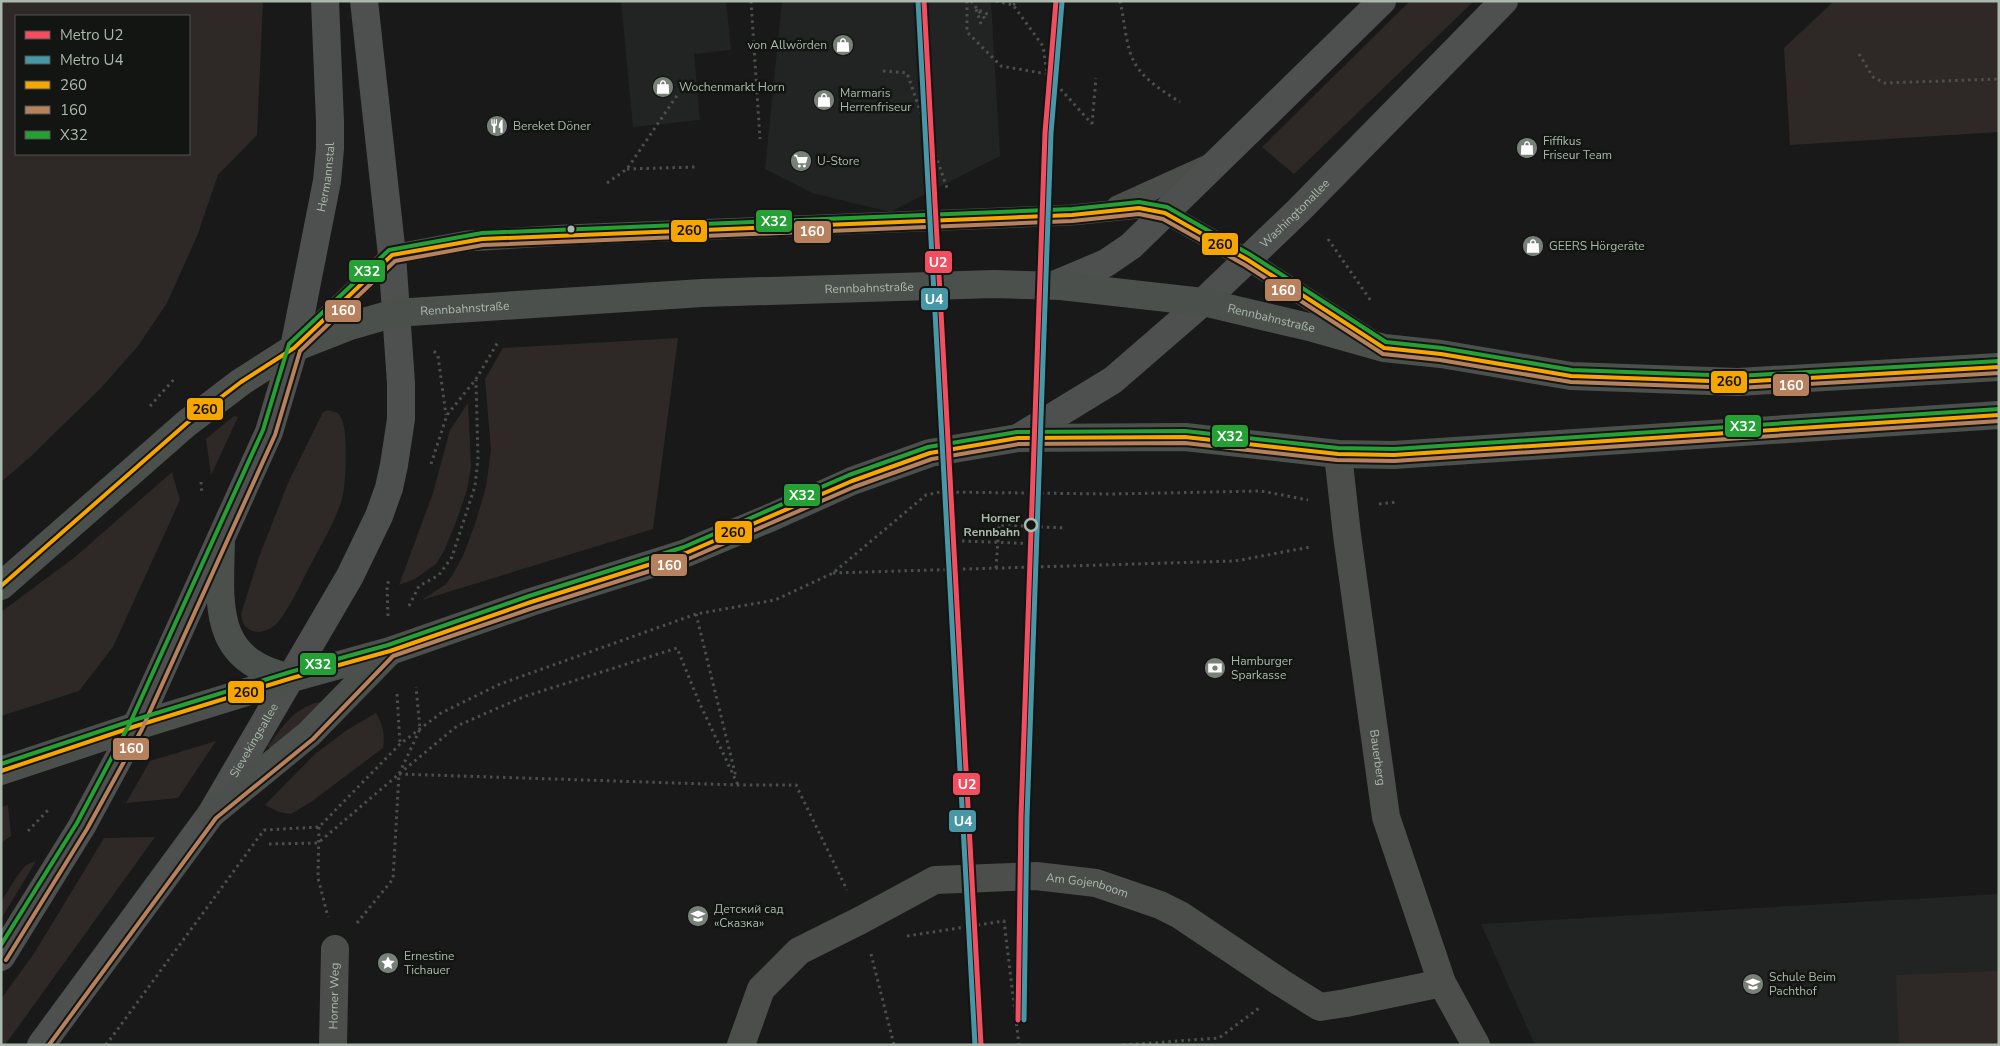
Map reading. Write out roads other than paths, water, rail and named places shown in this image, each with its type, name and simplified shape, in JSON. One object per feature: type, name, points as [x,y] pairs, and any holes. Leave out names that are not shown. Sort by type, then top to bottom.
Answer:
[{"type":"main road","name":"Rennbahnstraße","points":[[1,586],[187,423],[241,382],[294,348],[350,326],[396,313],[702,292],[994,284],[1057,286],[1203,302],[1313,328],[1384,348],[1441,354],[1571,376],[1738,382],[1999,367]]},
{"type":"main road","points":[[1,771],[136,726],[292,678],[390,651],[531,602],[686,552],[772,517],[852,481],[930,453],[1018,438],[1185,437],[1338,454],[1394,455],[1999,415]]},
{"type":"main road","points":[[221,538],[221,606],[226,629],[231,640],[246,660],[256,667],[276,675],[292,678]]},
{"type":"main road","points":[[211,814],[309,734],[390,651]]},
{"type":"street","name":"Hermannstal","points":[[294,348],[327,182],[330,149],[325,1]]},
{"type":"street","points":[[364,1],[392,255],[396,313]]},
{"type":"street","points":[[1057,286],[1106,263],[1131,246],[1382,1]]},
{"type":"street","name":"Washingtonallee","points":[[1018,438],[1113,380],[1203,302],[1248,260],[1504,1]]},
{"type":"street","name":"Sievekingsallee","points":[[40,1045],[211,814],[350,576],[379,516],[394,465],[401,419],[401,383],[396,313]]},
{"type":"street","points":[[1,958],[82,826],[136,726],[269,432],[294,348]]},
{"type":"street","name":"Bauerberg","points":[[1338,454],[1343,507],[1386,817],[1442,983],[1476,1045]]},
{"type":"street","name":"Am Gojenboom","points":[[741,1045],[761,989],[799,951],[935,880],[1036,876],[1096,883],[1160,905],[1180,915],[1280,982],[1320,1006],[1346,1004],[1442,983]]},
{"type":"street","name":"Horner Weg","points":[[333,1045],[336,949]]},
{"type":"lane","points":[[1105,211],[1219,159]]},
{"type":"lane","points":[[294,348],[392,255],[482,239],[1072,215],[1139,208],[1165,213],[1248,260],[1384,348]]},
{"type":"metro line","name":"U4","points":[[918,1],[975,1045]]},
{"type":"metro line","name":"U2","points":[[924,1],[981,1045]]},
{"type":"metro line","name":"U2","points":[[1018,1020],[1021,817],[1045,133],[1056,1]]},
{"type":"metro line","name":"U4","points":[[1024,1020],[1027,817],[1051,133],[1062,2]]},
{"type":"place","name":"von Allwörden","points":[[843,45]]},
{"type":"place","name":"Wochenmarkt Horn","points":[[663,87]]},
{"type":"place","name":"Marmaris Herrenfriseur","points":[[824,100]]},
{"type":"place","name":"Bereket Döner","points":[[497,126]]},
{"type":"place","name":"Fiffikus Friseur Team","points":[[1527,148]]},
{"type":"place","name":"U-Store","points":[[801,161]]},
{"type":"place","name":"GEERS Hörgeräte","points":[[1533,246]]},
{"type":"place","name":"Horner Rennbahn","points":[[1031,525]]},
{"type":"place","name":"Hamburger Sparkasse","points":[[1215,668]]},
{"type":"place","name":"Детский сад «Сказка»","points":[[698,916]]},
{"type":"place","name":"Ernestine Tichauer","points":[[388,963]]},
{"type":"place","name":"Schule Beim Pachthof","points":[[1753,984]]}]
